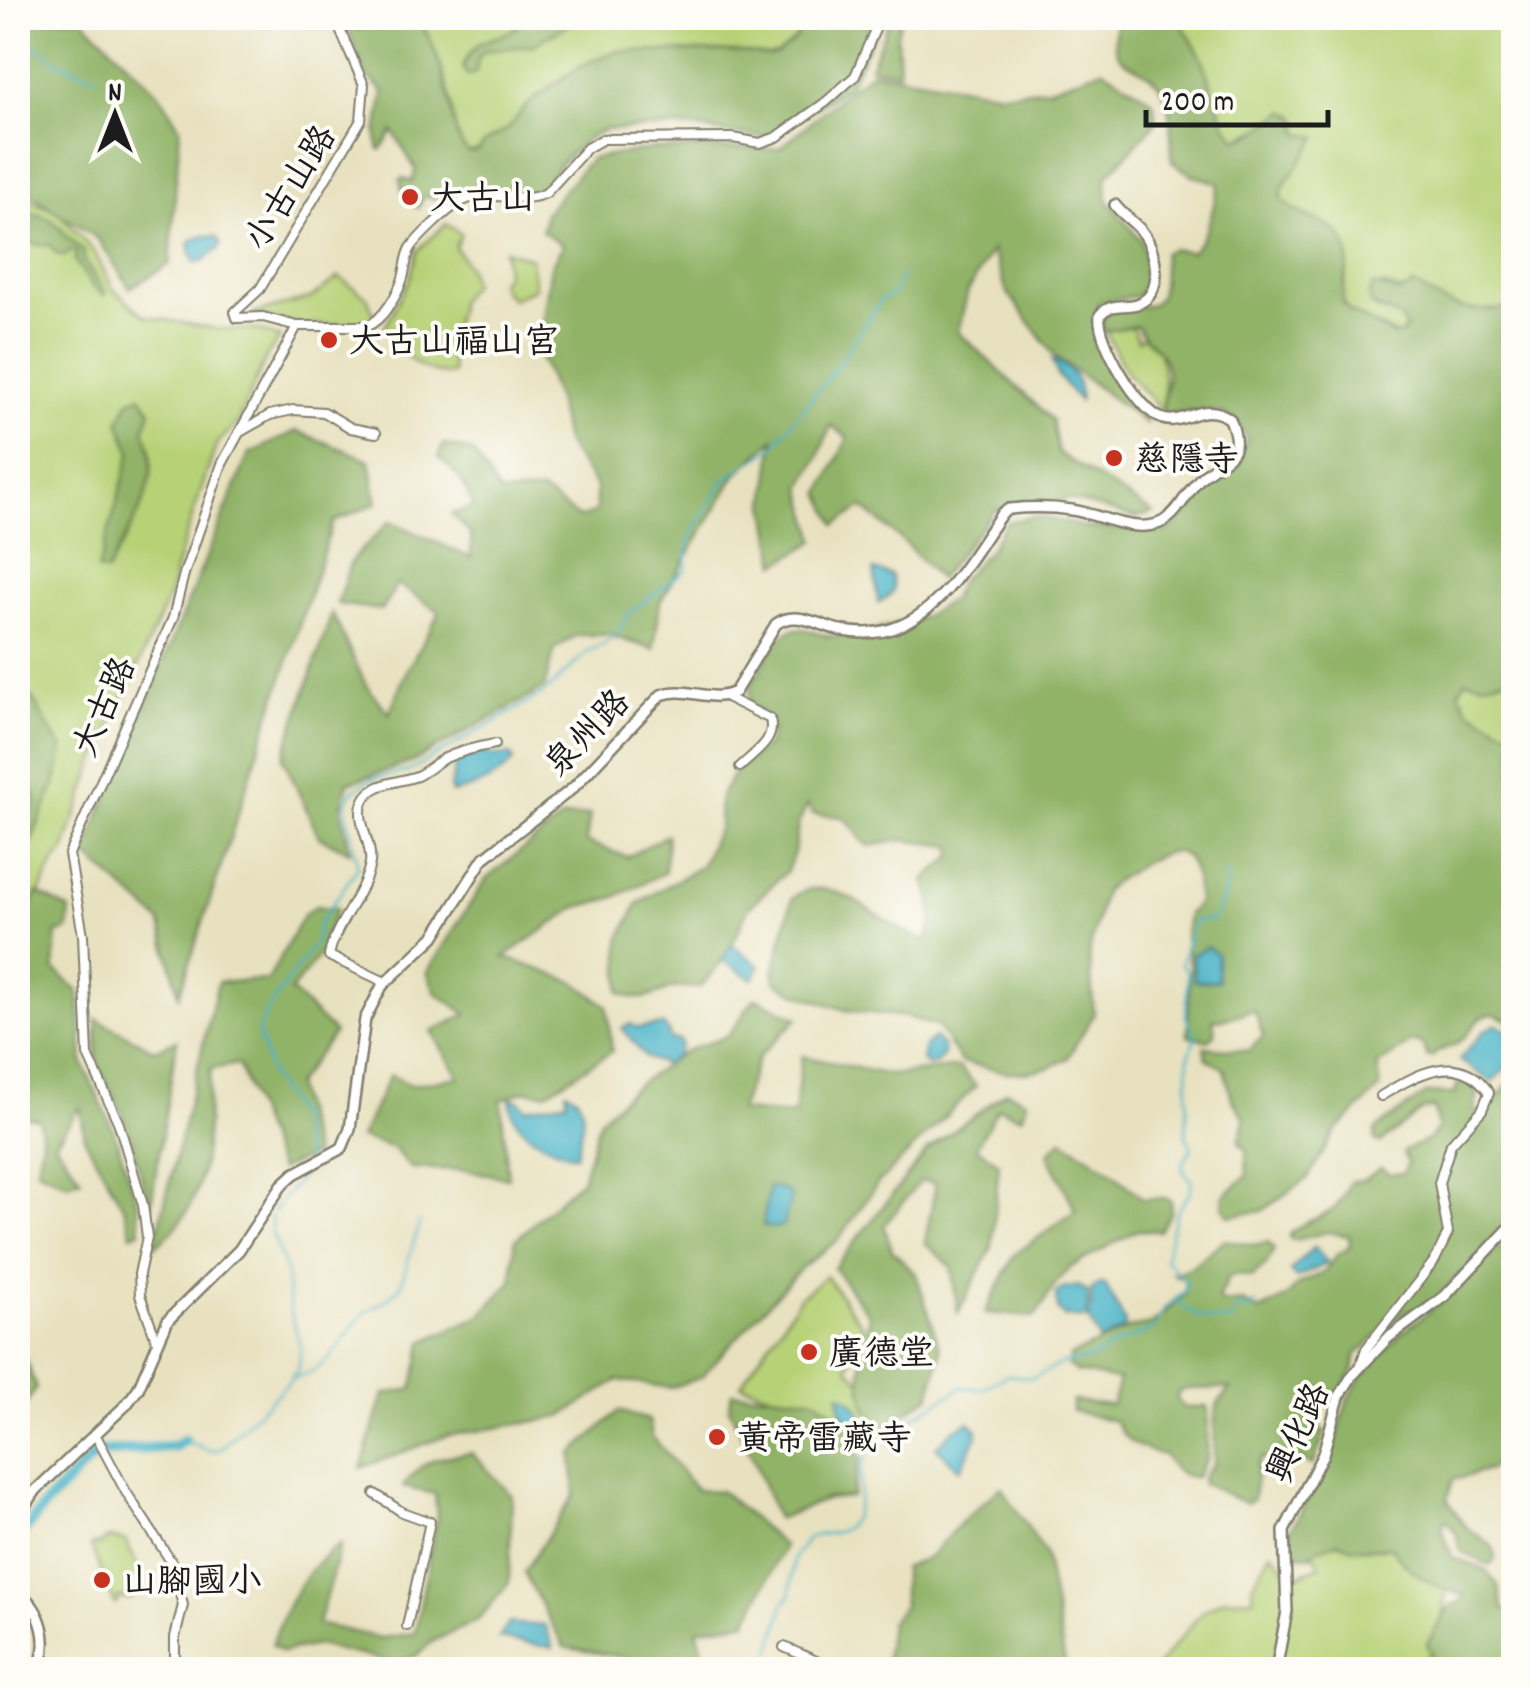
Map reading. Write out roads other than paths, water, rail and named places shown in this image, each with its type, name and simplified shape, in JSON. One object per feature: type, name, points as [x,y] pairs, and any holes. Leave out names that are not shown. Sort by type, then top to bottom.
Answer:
[{"type":"street","name":"小古山路","points":[[297,326],[263,318],[237,318],[236,312],[260,290],[362,120],[364,85],[335,18]]},
{"type":"street","points":[[297,326],[367,326],[377,322],[402,281],[410,248],[456,205],[490,194],[528,200],[538,197],[587,148],[604,139],[733,138],[760,143],[777,137],[854,76],[880,18]]},
{"type":"street","points":[[740,767],[770,738],[773,730],[770,719],[726,697],[740,687],[776,624],[786,618],[800,618],[845,631],[875,633],[916,618],[946,588],[1002,512],[1070,510],[1150,525],[1164,521],[1203,475],[1232,455],[1236,442],[1230,419],[1212,411],[1173,420],[1160,418],[1139,400],[1105,345],[1100,316],[1113,306],[1137,304],[1148,298],[1156,280],[1149,243],[1115,205]]},
{"type":"street","name":"大古路","points":[[157,1342],[140,1295],[139,1274],[146,1237],[143,1205],[120,1124],[88,1055],[83,936],[69,854],[173,618],[222,464],[297,326]]},
{"type":"street","points":[[240,432],[270,415],[293,410],[324,412],[351,428],[376,434]]},
{"type":"street","name":"泉州路","points":[[18,1517],[36,1490],[134,1395],[168,1320],[239,1250],[286,1180],[342,1148],[355,1104],[358,1052],[365,1019],[385,982],[434,937],[484,859],[573,788],[661,694],[680,691],[726,697]]},
{"type":"street","points":[[385,982],[329,956],[332,936],[354,901],[370,862],[360,812],[363,800],[375,788],[420,775],[466,750],[496,744]]},
{"type":"street","points":[[1360,1367],[1366,1349],[1434,1260],[1448,1232],[1439,1183],[1451,1144],[1482,1110],[1489,1093],[1479,1080],[1450,1067],[1417,1074],[1381,1096]]},
{"type":"street","name":"興化路","points":[[1276,1670],[1288,1594],[1284,1531],[1323,1454],[1339,1397],[1360,1367],[1388,1338],[1444,1296],[1514,1223]]},
{"type":"street","points":[[94,1434],[126,1492],[164,1547],[177,1577],[183,1605],[175,1637],[175,1670]]},
{"type":"street","points":[[375,1494],[402,1512],[430,1522],[408,1626]]},
{"type":"street","points":[[18,1592],[29,1601],[41,1625],[46,1651],[40,1665],[66,1670]]},
{"type":"street","points":[[784,1647],[837,1670]]},
{"type":"water","points":[[204,236],[216,236],[221,244],[201,262],[193,261],[189,245]]},
{"type":"water","points":[[1052,359],[1074,375],[1079,401],[1058,376]]},
{"type":"water","points":[[874,570],[891,575],[893,585],[890,595],[878,603]]},
{"type":"water","points":[[486,752],[494,756],[511,755],[513,761],[486,782],[452,793],[458,756]]},
{"type":"water","points":[[732,944],[760,966],[753,979],[722,960]]},
{"type":"water","points":[[1207,947],[1217,954],[1218,981],[1195,981],[1192,955]]},
{"type":"water","points":[[631,1024],[637,1028],[663,1025],[670,1040],[679,1040],[681,1044],[676,1056],[665,1065],[645,1057],[622,1028]]},
{"type":"water","points":[[1497,1024],[1513,1033],[1513,1063],[1492,1082],[1459,1060],[1483,1032]]},
{"type":"water","points":[[934,1038],[943,1046],[943,1057],[927,1065],[922,1060],[925,1046]]},
{"type":"water","points":[[566,1091],[580,1101],[582,1109],[576,1155],[554,1149],[532,1136],[511,1109],[511,1098],[526,1108],[567,1101]]},
{"type":"water","points":[[769,1187],[784,1190],[791,1197],[783,1225],[775,1228],[763,1226]]},
{"type":"water","points":[[1314,1247],[1328,1263],[1296,1278],[1290,1271]]},
{"type":"water","points":[[1105,1284],[1125,1322],[1124,1329],[1100,1341],[1089,1320],[1092,1289]]},
{"type":"water","points":[[1079,1286],[1088,1292],[1086,1319],[1065,1317],[1058,1310],[1056,1293]]},
{"type":"water","points":[[839,1394],[854,1403],[861,1414],[862,1419],[853,1429],[841,1411]]},
{"type":"water","points":[[969,1422],[977,1436],[960,1470],[936,1447]]},
{"type":"water","points":[[509,1623],[545,1626],[553,1648],[499,1638]]},
{"type":"waterway","points":[[18,32],[56,61],[96,77]]},
{"type":"waterway","points":[[307,1162],[297,1116],[270,1075],[258,1030],[316,941],[319,924],[358,867],[345,808],[350,793],[371,779],[409,771],[544,693],[589,651],[606,643],[627,615],[685,570],[690,537],[724,480],[771,449],[836,368],[881,300],[893,294],[901,275]]},
{"type":"waterway","points":[[766,1670],[790,1595],[794,1557],[808,1538],[841,1530],[852,1519],[857,1510],[862,1466],[871,1448],[962,1387],[982,1389],[1007,1375],[1033,1378],[1063,1363],[1091,1359],[1154,1329],[1164,1309],[1186,1290],[1186,1282],[1165,1259],[1176,1213],[1190,1192],[1192,1181],[1183,1171],[1183,1163],[1192,1148],[1186,1136],[1189,1055],[1196,1037],[1186,1017],[1188,974],[1181,963],[1195,920],[1213,920],[1225,895],[1226,874]]},
{"type":"waterway","points":[[273,1211],[305,1172]]},
{"type":"waterway","points":[[184,1440],[211,1451],[220,1449],[289,1382],[299,1367],[301,1347],[271,1216]]},
{"type":"waterway","points":[[291,1379],[312,1372],[329,1359],[363,1314],[400,1287],[420,1222]]},
{"type":"waterway","points":[[1176,1298],[1194,1314],[1223,1321],[1232,1321],[1238,1306],[1248,1310],[1256,1304]]},
{"type":"waterway","points":[[18,1539],[96,1453],[175,1446],[184,1440]]},
{"type":"place","name":"大古山","points":[[410,197]]},
{"type":"place","name":"大古山福山宮","points":[[329,340]]},
{"type":"place","name":"慈隱寺","points":[[1114,458]]},
{"type":"place","name":"廣德堂","points":[[809,1352]]},
{"type":"place","name":"黃帝雷藏寺","points":[[717,1437]]},
{"type":"place","name":"山腳國小","points":[[102,1580]]}]
